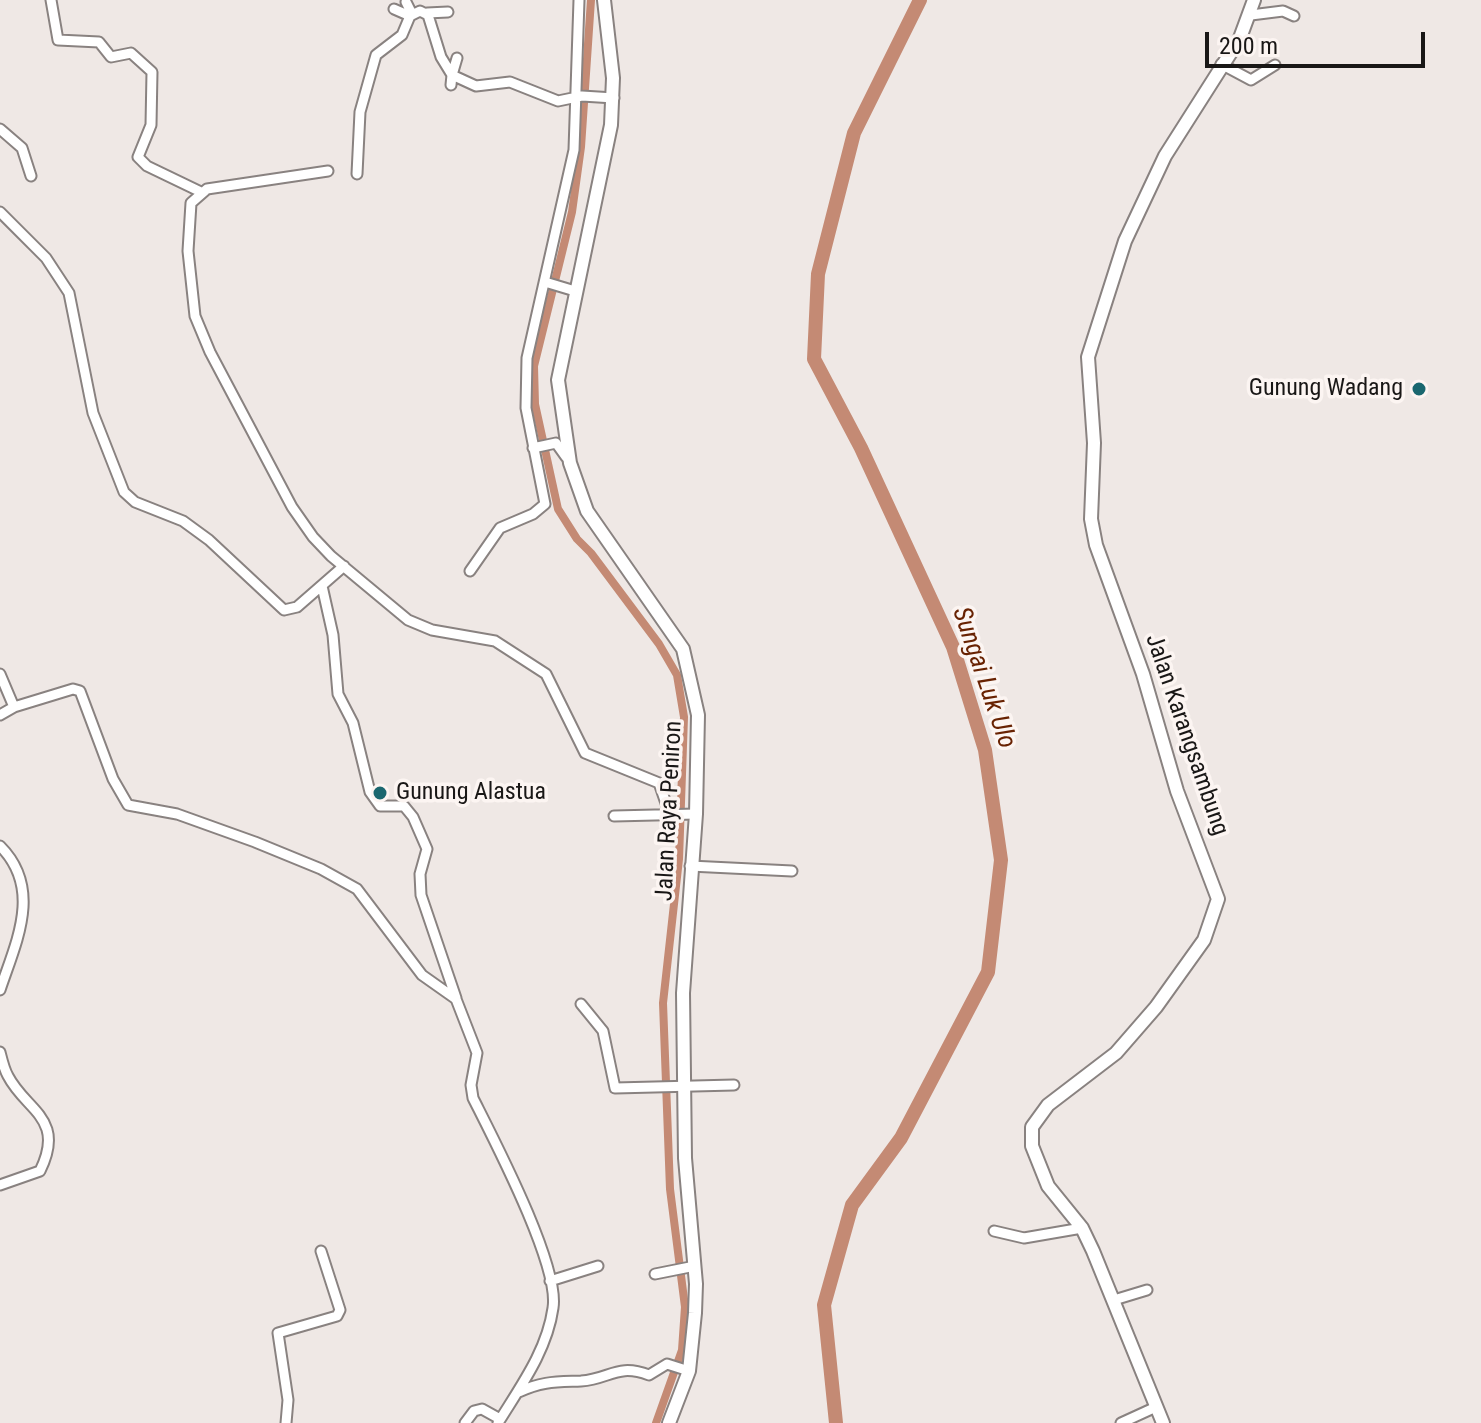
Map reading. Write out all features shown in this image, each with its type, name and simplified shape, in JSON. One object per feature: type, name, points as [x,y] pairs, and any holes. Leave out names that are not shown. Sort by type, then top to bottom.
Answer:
[{"type":"main road","name":"Jalan Raya Peniron","points":[[604,0],[614,98],[611,125],[570,289],[558,380],[570,463],[591,520],[643,597],[666,624],[690,669],[698,715],[677,1086],[686,1268],[694,1336],[678,1368],[669,1423]]},
{"type":"main road","name":"Jalan Karangsambung","points":[[1163,1423],[1115,1300],[1082,1228],[1048,1186],[1032,1146],[1032,1127],[1048,1105],[1116,1053],[1156,1007],[1204,940],[1218,905],[1218,892],[1172,777],[1143,674],[1096,545],[1091,519],[1094,443],[1087,372],[1088,357],[1125,241],[1165,156],[1260,13],[1254,0]]},
{"type":"street","points":[[51,0],[58,40],[99,42],[109,57],[131,53],[153,73],[151,125],[138,157],[147,166],[201,192],[328,171]]},
{"type":"street","points":[[470,571],[500,528],[543,508],[546,497],[526,408],[527,358],[547,283],[574,150],[580,96],[579,0]]},
{"type":"street","points":[[357,174],[360,112],[370,69],[376,55],[402,35],[411,15],[406,2]]},
{"type":"street","points":[[394,9],[411,15],[448,12]]},
{"type":"street","points":[[1260,13],[1286,11],[1294,16]]},
{"type":"street","points":[[427,13],[452,80]]},
{"type":"street","points":[[452,80],[457,58]]},
{"type":"street","points":[[1225,66],[1251,80],[1275,65]]},
{"type":"street","points":[[452,80],[476,86],[510,82],[558,101],[580,96],[614,98]]},
{"type":"street","points":[[0,129],[22,148],[31,176]]},
{"type":"street","points":[[201,192],[189,209],[188,251],[195,316],[210,352],[292,507],[321,547],[408,620],[432,630],[495,641],[546,674],[585,753],[659,783],[672,816]]},
{"type":"street","points":[[0,212],[46,258],[69,293],[93,413],[124,492],[135,502],[183,521],[209,540],[281,609],[294,609],[344,566]]},
{"type":"street","points":[[547,283],[570,289]]},
{"type":"street","points":[[536,447],[554,443],[561,447],[570,463]]},
{"type":"street","points":[[322,586],[333,635],[337,688],[353,723],[370,792],[380,806],[404,806],[413,817],[427,849],[420,874],[421,895],[477,1053],[471,1085],[473,1098],[524,1205],[550,1281],[554,1304],[549,1326],[518,1392],[499,1421],[478,1410],[465,1423]]},
{"type":"street","points":[[0,674],[14,707]]},
{"type":"street","points":[[0,715],[14,707],[73,689],[80,691],[113,779],[128,805],[177,814],[252,841],[321,869],[352,886],[422,975],[456,999]]},
{"type":"street","points":[[614,816],[690,814]]},
{"type":"street","points":[[0,846],[12,859],[24,891],[26,913],[0,990]]},
{"type":"street","points":[[690,866],[792,871]]},
{"type":"street","points":[[581,1004],[603,1031],[613,1087],[734,1085]]},
{"type":"street","points":[[0,1052],[9,1078],[42,1116],[46,1132],[40,1171],[0,1185]]},
{"type":"street","points":[[994,1231],[1024,1238],[1082,1228]]},
{"type":"street","points":[[286,1423],[288,1400],[278,1333],[337,1316],[340,1310],[321,1251]]},
{"type":"street","points":[[550,1281],[598,1266]]},
{"type":"street","points":[[655,1274],[686,1268]]},
{"type":"street","points":[[1115,1300],[1147,1290]]},
{"type":"street","points":[[518,1392],[545,1380],[584,1381],[624,1368],[651,1374],[678,1368]]},
{"type":"street","points":[[1121,1423],[1156,1407]]},
{"type":"waterway","points":[[591,0],[581,147],[572,212],[534,366],[535,404],[558,509],[577,539],[591,553],[659,644],[677,675],[684,717],[679,859],[663,1003],[670,1189],[685,1307],[682,1350],[656,1423]]},
{"type":"waterway","name":"Sungai Luk Ulo","points":[[836,1423],[824,1305],[852,1205],[901,1138],[988,972],[1001,860],[985,750],[953,647],[861,448],[814,359],[818,274],[854,133],[920,0]]},
{"type":"place","name":"Gunung Wadang","points":[[1419,389]]},
{"type":"place","name":"Gunung Alastua","points":[[380,793]]}]
